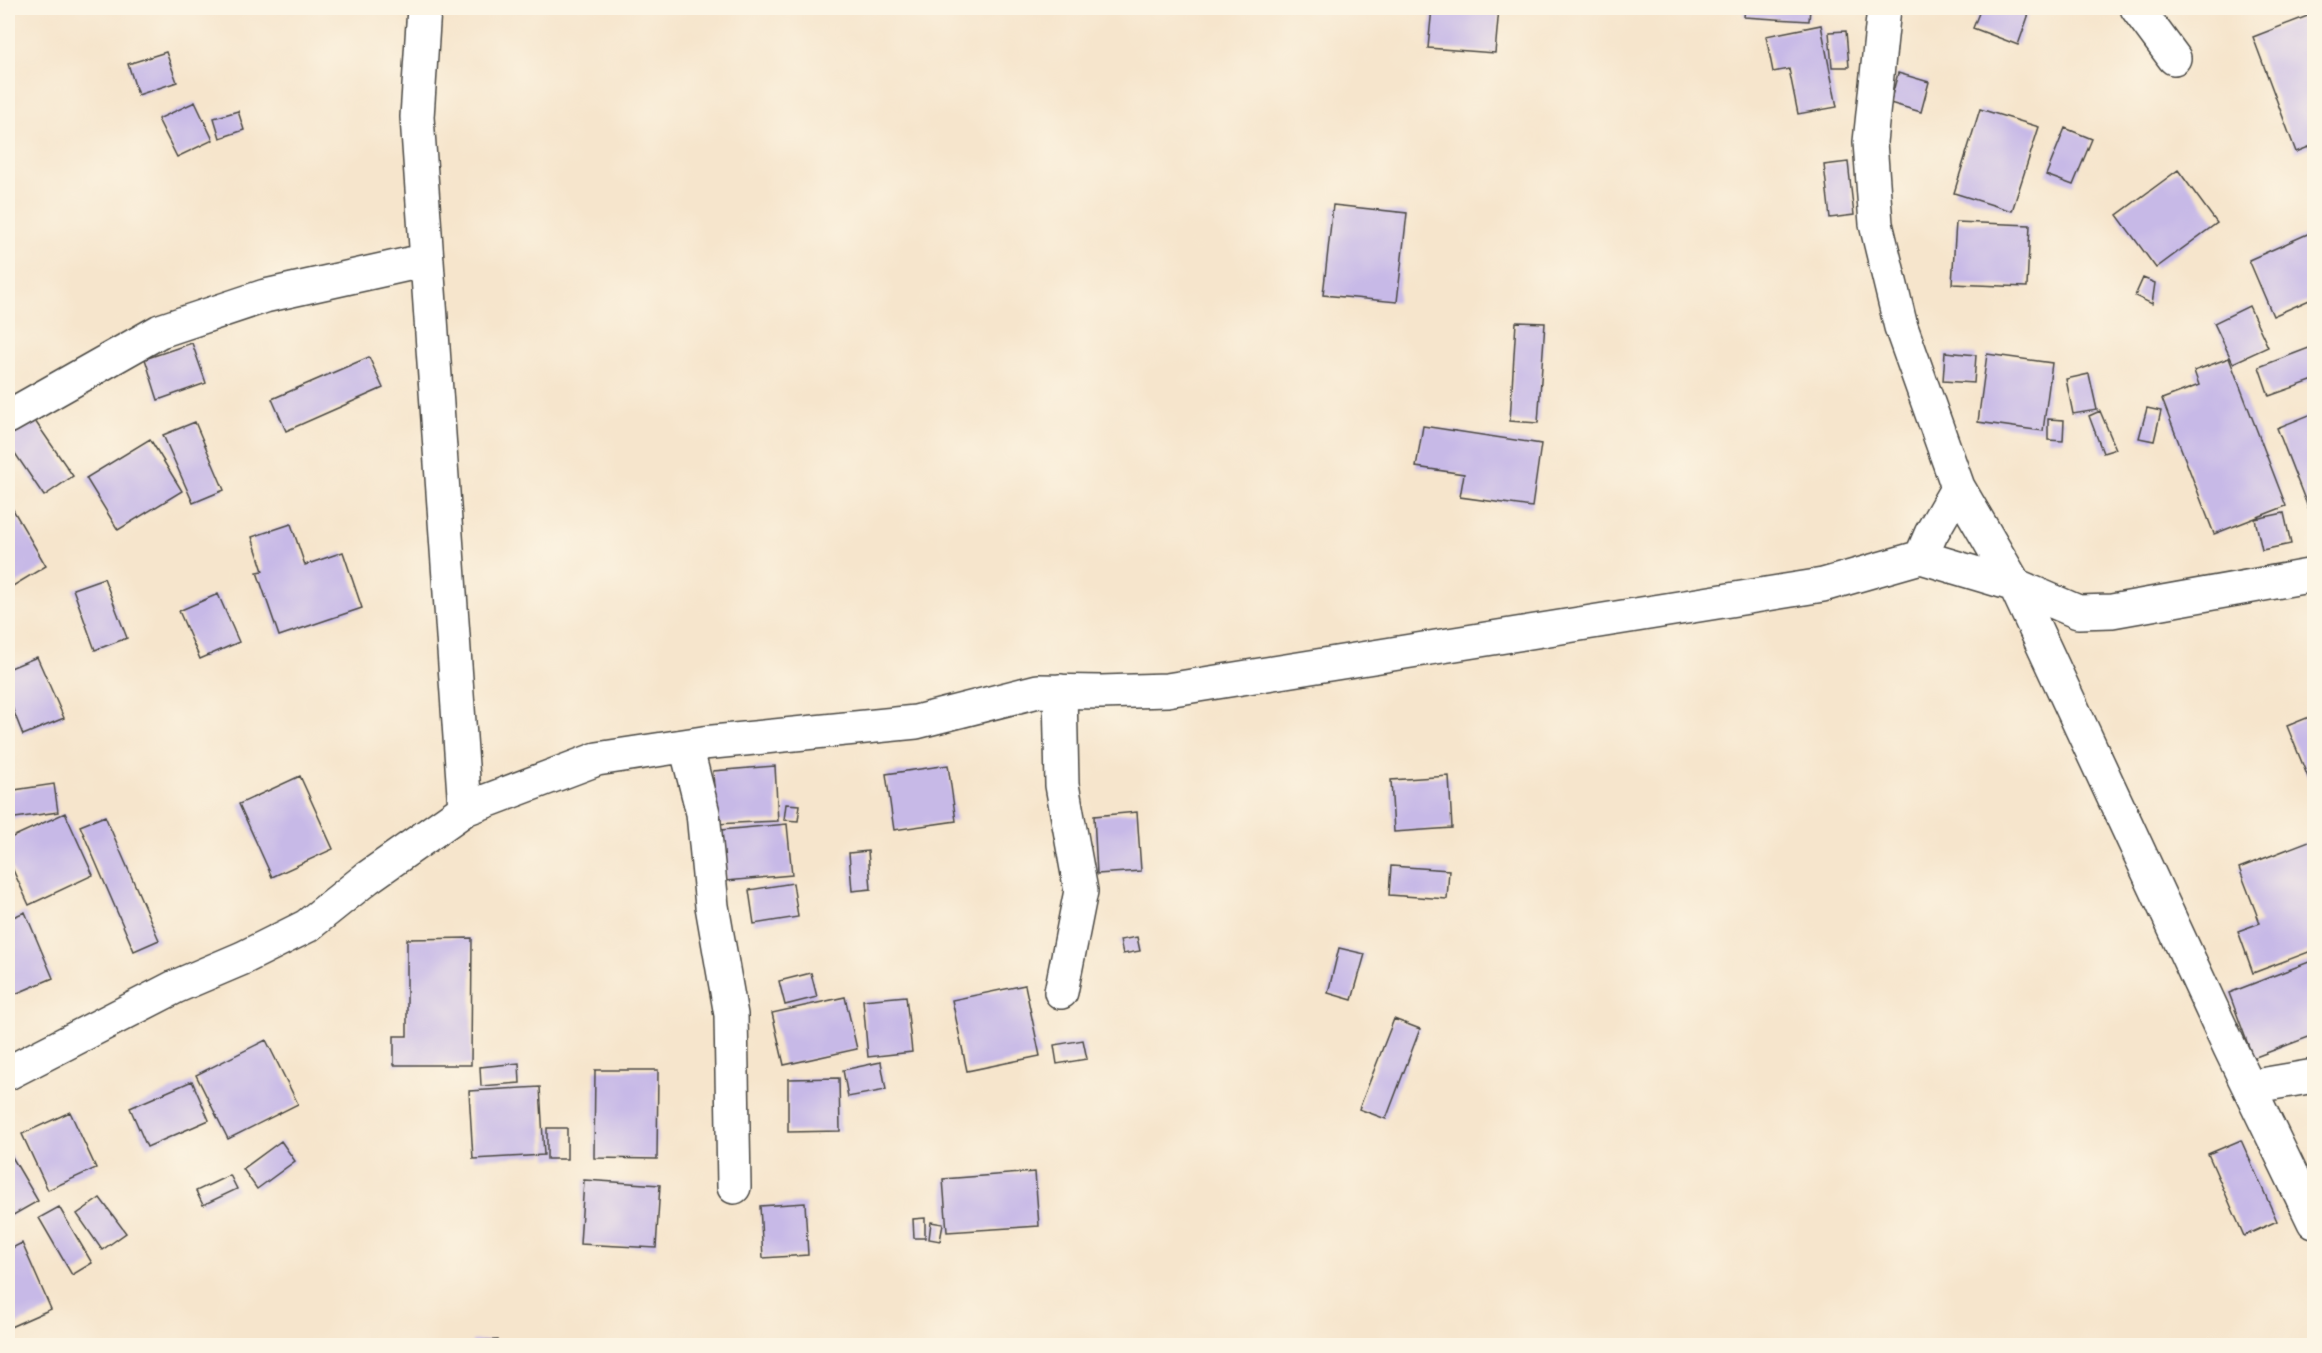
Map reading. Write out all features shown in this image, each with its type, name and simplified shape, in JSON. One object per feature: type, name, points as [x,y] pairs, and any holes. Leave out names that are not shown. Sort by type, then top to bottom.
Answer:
[{"type":"street","points":[[424,8],[417,117],[465,809]]},
{"type":"street","points":[[1884,8],[1870,142],[1876,224],[1901,327],[1958,487],[2015,585],[2249,1087],[2314,1221]]},
{"type":"street","points":[[2137,8],[2174,58]]},
{"type":"street","points":[[8,417],[160,331],[265,296],[427,260]]},
{"type":"street","points":[[1921,557],[1931,534],[1958,487]]},
{"type":"street","points":[[8,1073],[175,987],[243,958],[307,926],[368,878],[465,809],[597,759],[686,746],[916,722],[1038,691],[1167,690],[1824,585],[1921,557],[2015,585],[2078,612],[2112,611],[2314,575]]},
{"type":"street","points":[[1060,691],[1062,785],[1081,891],[1061,992]]},
{"type":"street","points":[[686,746],[703,813],[712,906],[732,1015],[735,1187]]},
{"type":"street","points":[[2249,1087],[2314,1076]]},
{"type":"building","points":[[1432,8],[1499,8],[1495,53],[1428,48]]},
{"type":"building","points":[[1745,8],[1810,8],[1809,21],[1744,17]]},
{"type":"building","points":[[1981,8],[2031,8],[2018,45],[1973,28]]},
{"type":"building","points":[[2310,15],[2314,28],[2314,145],[2296,152],[2253,37]]},
{"type":"building","points":[[1821,25],[1837,107],[1798,114],[1789,69],[1773,72],[1766,36]]},
{"type":"building","points":[[1846,31],[1849,67],[1832,67],[1829,32]]},
{"type":"building","points":[[166,52],[177,82],[138,95],[128,64]]},
{"type":"building","points":[[1898,73],[1929,82],[1921,112],[1890,103]]},
{"type":"building","points":[[195,102],[213,140],[177,157],[158,119]]},
{"type":"building","points":[[1980,109],[2039,127],[2012,211],[1954,193]]},
{"type":"building","points":[[238,111],[244,130],[220,138],[214,118]]},
{"type":"building","points":[[2065,128],[2092,139],[2073,185],[2046,175]]},
{"type":"building","points":[[1848,162],[1854,215],[1830,218],[1824,165]]},
{"type":"building","points":[[2178,170],[2217,223],[2156,268],[2117,215]]},
{"type":"building","points":[[1333,205],[1407,213],[1397,302],[1323,295]]},
{"type":"building","points":[[1956,222],[2030,225],[2027,287],[1952,284]]},
{"type":"building","points":[[2312,232],[2314,236],[2314,298],[2273,316],[2249,260]]},
{"type":"building","points":[[2143,278],[2155,283],[2152,304],[2135,296]]},
{"type":"building","points":[[2249,306],[2268,347],[2233,363],[2214,323]]},
{"type":"building","points":[[1516,322],[1545,323],[1538,423],[1510,421]]},
{"type":"building","points":[[192,343],[206,383],[158,400],[145,359]]},
{"type":"building","points":[[2314,346],[2314,380],[2269,396],[2259,367]]},
{"type":"building","points":[[1945,352],[1976,355],[1974,383],[1943,381]]},
{"type":"building","points":[[1987,354],[2052,363],[2043,431],[1978,422]]},
{"type":"building","points":[[369,357],[383,388],[286,431],[272,399]]},
{"type":"building","points":[[2229,358],[2286,506],[2214,534],[2162,399],[2199,385],[2194,371]]},
{"type":"building","points":[[2089,374],[2097,410],[2073,414],[2066,379]]},
{"type":"building","points":[[2147,408],[2161,411],[2154,441],[2139,438]]},
{"type":"building","points":[[2100,411],[2116,449],[2103,453],[2089,416]]},
{"type":"building","points":[[2314,413],[2314,508],[2309,510],[2277,428]]},
{"type":"building","points":[[33,418],[73,476],[44,496],[8,443],[8,436]]},
{"type":"building","points":[[2048,419],[2064,420],[2063,441],[2048,440]]},
{"type":"building","points":[[195,422],[224,490],[193,503],[163,435]]},
{"type":"building","points":[[1423,426],[1541,444],[1532,507],[1460,497],[1464,474],[1416,467]]},
{"type":"building","points":[[150,439],[182,491],[118,530],[86,478]]},
{"type":"building","points":[[8,501],[46,566],[8,589]]},
{"type":"building","points":[[2284,513],[2291,544],[2262,550],[2255,519]]},
{"type":"building","points":[[291,524],[305,565],[343,552],[362,608],[279,636],[257,572],[263,571],[252,537]]},
{"type":"building","points":[[104,578],[127,638],[95,650],[73,589]]},
{"type":"building","points":[[218,594],[239,642],[200,659],[179,611]]},
{"type":"building","points":[[37,657],[64,718],[23,735],[8,697],[8,669]]},
{"type":"building","points":[[2314,715],[2314,792],[2287,726]]},
{"type":"building","points":[[948,765],[956,821],[894,830],[886,774]]},
{"type":"building","points":[[775,766],[778,821],[716,824],[713,771]]},
{"type":"building","points":[[300,776],[333,849],[272,877],[239,804]]},
{"type":"building","points":[[1449,776],[1452,828],[1394,832],[1391,780]]},
{"type":"building","points":[[54,784],[58,812],[8,819],[8,791]]},
{"type":"building","points":[[786,804],[800,805],[798,821],[784,820]]},
{"type":"building","points":[[1137,812],[1141,871],[1097,874],[1094,816]]},
{"type":"building","points":[[65,813],[93,875],[29,905],[8,859],[8,839]]},
{"type":"building","points":[[105,816],[159,940],[134,951],[80,826]]},
{"type":"building","points":[[787,824],[792,875],[726,881],[721,830]]},
{"type":"building","points":[[2314,839],[2314,950],[2253,973],[2238,931],[2260,923],[2239,868]]},
{"type":"building","points":[[868,851],[871,889],[852,891],[849,853]]},
{"type":"building","points":[[1391,866],[1449,870],[1447,899],[1389,895]]},
{"type":"building","points":[[793,883],[798,917],[754,924],[749,890]]},
{"type":"building","points":[[25,912],[53,978],[8,997],[8,919]]},
{"type":"building","points":[[1137,937],[1140,951],[1123,954],[1120,940]]},
{"type":"building","points":[[472,938],[471,1065],[394,1065],[394,1036],[407,1036],[407,939]]},
{"type":"building","points":[[1339,948],[1365,954],[1352,1000],[1328,993]]},
{"type":"building","points":[[2314,960],[2314,1035],[2253,1058],[2229,993]]},
{"type":"building","points":[[811,973],[817,997],[785,1005],[779,981]]},
{"type":"building","points":[[1025,985],[1040,1056],[967,1071],[952,1000]]},
{"type":"building","points":[[906,996],[912,1052],[868,1057],[863,1000]]},
{"type":"building","points":[[845,997],[857,1049],[784,1065],[772,1013]]},
{"type":"building","points":[[1394,1019],[1420,1029],[1386,1119],[1359,1109]]},
{"type":"building","points":[[266,1040],[298,1104],[228,1139],[196,1075]]},
{"type":"building","points":[[1083,1040],[1087,1059],[1057,1064],[1054,1045]]},
{"type":"building","points":[[881,1062],[886,1090],[848,1097],[843,1070]]},
{"type":"building","points":[[519,1063],[520,1083],[481,1086],[480,1067]]},
{"type":"building","points":[[595,1070],[658,1070],[657,1159],[594,1158]]},
{"type":"building","points":[[839,1078],[840,1131],[788,1132],[788,1079]]},
{"type":"building","points":[[192,1081],[209,1120],[147,1147],[130,1108]]},
{"type":"building","points":[[540,1087],[544,1155],[473,1159],[469,1091]]},
{"type":"building","points":[[70,1112],[96,1168],[48,1190],[22,1134]]},
{"type":"building","points":[[547,1128],[567,1128],[567,1159],[547,1159]]},
{"type":"building","points":[[2241,1140],[2277,1221],[2244,1236],[2208,1154]]},
{"type":"building","points":[[281,1141],[295,1161],[257,1189],[243,1169]]},
{"type":"building","points":[[8,1150],[38,1201],[8,1218]]},
{"type":"building","points":[[1035,1172],[1039,1226],[947,1232],[943,1179]]},
{"type":"building","points":[[230,1175],[237,1189],[203,1205],[196,1191]]},
{"type":"building","points":[[584,1180],[660,1185],[656,1248],[580,1244]]},
{"type":"building","points":[[100,1198],[126,1233],[102,1250],[77,1214]]},
{"type":"building","points":[[805,1203],[808,1255],[763,1258],[760,1206]]},
{"type":"building","points":[[59,1207],[92,1263],[72,1275],[39,1218]]},
{"type":"building","points":[[925,1218],[925,1238],[914,1238],[913,1219]]},
{"type":"building","points":[[931,1222],[943,1224],[940,1241],[929,1239]]},
{"type":"building","points":[[22,1243],[51,1309],[8,1328],[8,1250]]},
{"type":"building","points":[[498,1340],[498,1346],[472,1346],[472,1341]]}]
